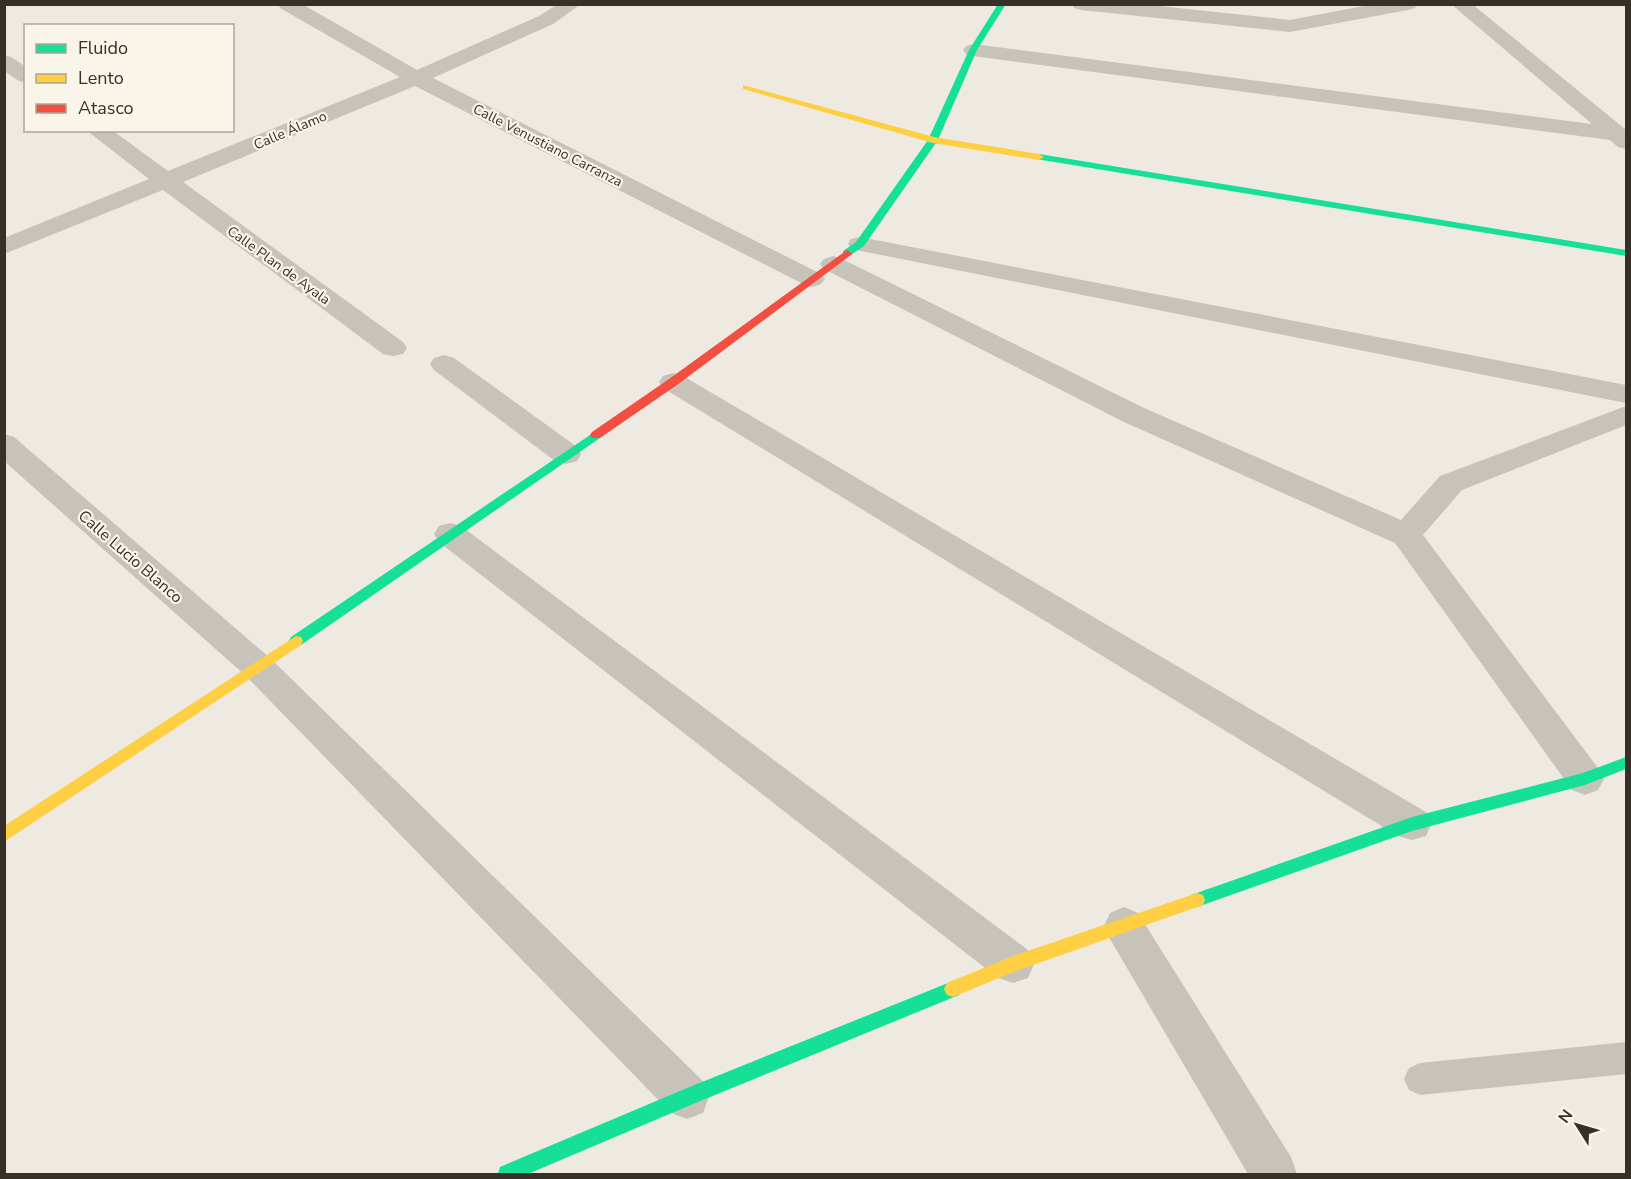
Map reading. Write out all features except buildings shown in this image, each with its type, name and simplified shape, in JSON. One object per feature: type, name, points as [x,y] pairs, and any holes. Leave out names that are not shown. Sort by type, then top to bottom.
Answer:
[{"type":"street","name":"Calle Venustiano Carranza","points":[[287,4],[416,78],[823,272],[1134,415],[1406,534]]},
{"type":"street","name":"Calle Álamo","points":[[4,247],[416,78],[546,20],[573,4]]},
{"type":"street","points":[[4,835],[258,667],[673,382],[860,244],[933,140],[973,50],[1002,4]]},
{"type":"street","points":[[1081,4],[1290,26],[1408,4]]},
{"type":"street","points":[[1460,4],[1622,138]]},
{"type":"street","points":[[973,50],[1622,138]]},
{"type":"street","points":[[4,61],[24,76]]},
{"type":"street","points":[[746,87],[933,140],[1626,253]]},
{"type":"street","name":"Calle Plan de Ayala","points":[[100,132],[393,348]]},
{"type":"street","points":[[860,244],[1626,394]]},
{"type":"street","points":[[444,364],[566,454]]},
{"type":"street","points":[[673,382],[1412,824]]},
{"type":"street","points":[[1585,779],[1406,534],[1451,483],[1626,415]]},
{"type":"street","name":"Calle Lucio Blanco","points":[[4,444],[258,667],[687,1096]]},
{"type":"street","points":[[450,534],[1013,964]]},
{"type":"street","points":[[507,1174],[687,1096],[1013,964],[1412,824],[1585,779],[1626,763]]},
{"type":"street","points":[[1124,926],[1274,1174]]},
{"type":"lane","points":[[1420,1079],[1626,1058]]},
{"type":"traffic: fast","points":[[847,253],[860,244],[933,140],[973,50],[1002,4]]},
{"type":"traffic: fast","points":[[1039,157],[1626,253]]},
{"type":"traffic: fast","points":[[296,641],[596,435]]},
{"type":"traffic: fast","points":[[1197,900],[1412,824],[1585,779],[1626,763]]},
{"type":"traffic: fast","points":[[507,1174],[687,1097],[953,989]]},
{"type":"traffic: slow","points":[[746,87],[933,140],[1039,157]]},
{"type":"traffic: slow","points":[[4,835],[296,641]]},
{"type":"traffic: slow","points":[[953,989],[1013,964],[1197,900]]},
{"type":"traffic: jam","points":[[596,435],[673,382],[847,253]]}]
